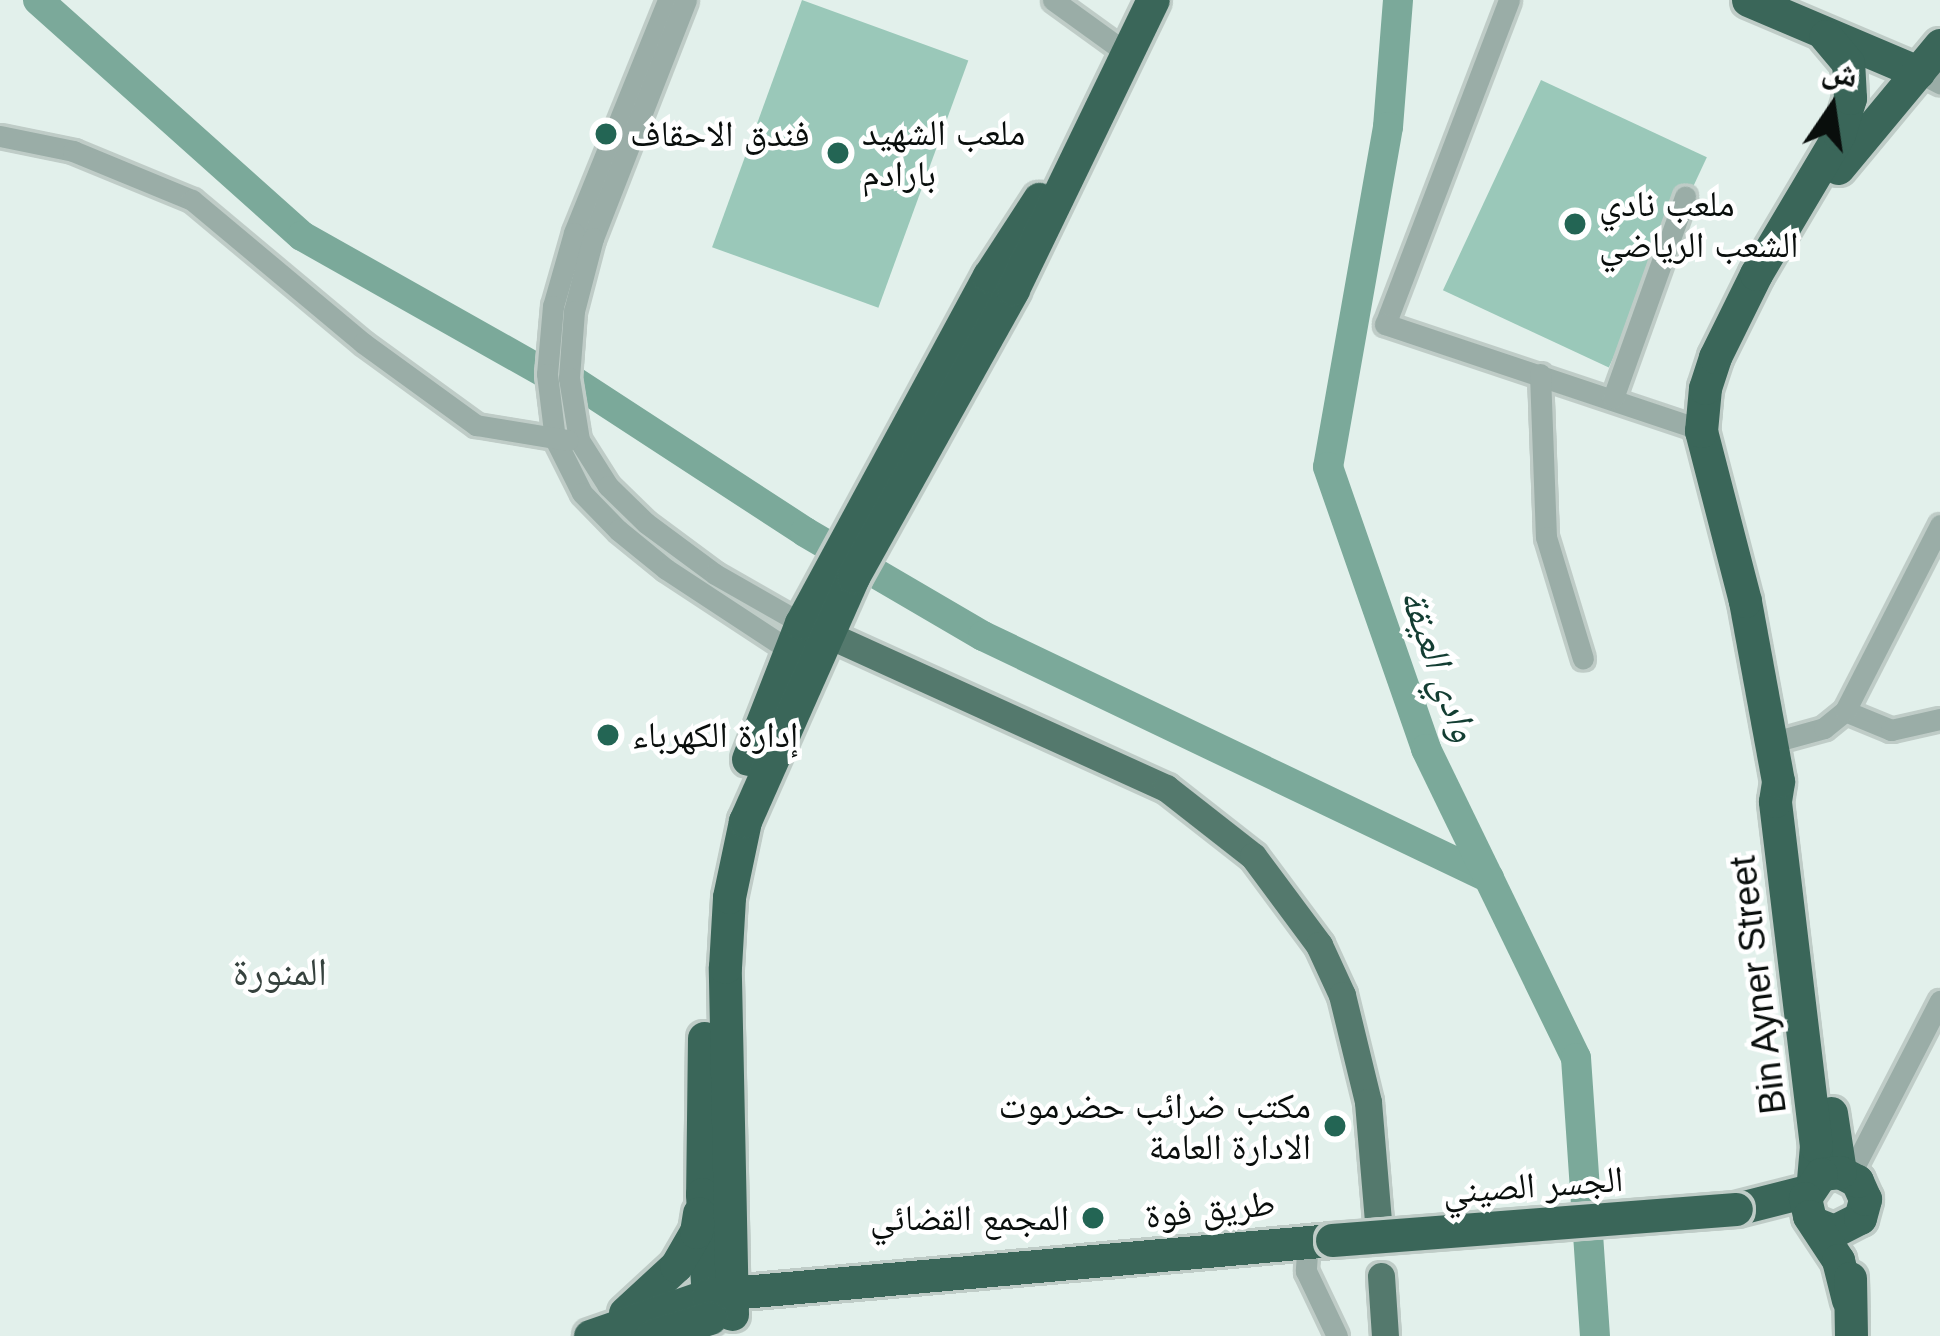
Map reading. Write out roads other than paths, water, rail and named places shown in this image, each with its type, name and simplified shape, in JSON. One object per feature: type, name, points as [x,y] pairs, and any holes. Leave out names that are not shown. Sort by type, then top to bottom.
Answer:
[{"type":"highway","points":[[720,1305],[715,1200],[729,897],[745,821],[808,643],[842,573],[1013,289],[1154,0]]},
{"type":"highway","points":[[1748,0],[1929,78]]},
{"type":"highway","name":"Bin Ayner Street","points":[[1825,36],[1848,63],[1850,98],[1839,134],[1756,274],[1705,388],[1708,439],[1745,601],[1770,743],[1778,782],[1789,798],[1823,1193],[1848,1300]]},
{"type":"highway","name":"Bin Ayner Street","points":[[1708,439],[1730,364],[1812,209],[1865,129],[1929,78],[1940,45]]},
{"type":"highway","name":"الجسر الصيني","points":[[1316,1242],[1745,1208],[1823,1193],[1844,1230],[1859,1218],[1848,1300]]},
{"type":"highway","points":[[715,1200],[749,1257],[776,1276],[810,1283]]},
{"type":"highway","points":[[599,1331],[652,1293],[676,1266],[715,1200]]},
{"type":"highway","name":"طريق فوة","points":[[599,1331],[810,1283],[1316,1242]]},
{"type":"highway","name":"طريق فوة","points":[[652,1336],[720,1305],[1316,1242]]},
{"type":"highway","points":[[1848,1300],[1851,1336]]},
{"type":"main road","points":[[808,643],[1166,788],[1253,856],[1299,914],[1342,995],[1368,1102],[1378,1220]]},
{"type":"main road","points":[[1381,1276],[1384,1336]]},
{"type":"street","points":[[668,0],[574,311],[567,440],[582,493],[618,530],[666,569],[808,643]]},
{"type":"street","points":[[638,96],[686,0]]},
{"type":"street","points":[[1053,0],[1128,54]]},
{"type":"street","points":[[1509,0],[1384,324],[1613,398],[1708,439]]},
{"type":"street","points":[[0,136],[73,151],[192,200],[362,343],[476,425],[567,440]]},
{"type":"street","points":[[1613,398],[1685,197]]},
{"type":"street","points":[[1540,374],[1546,537],[1583,659]]},
{"type":"street","points":[[1770,743],[1824,728],[1845,711],[1940,525]]},
{"type":"street","points":[[1845,711],[1891,730],[1940,719]]},
{"type":"street","points":[[1823,1193],[1940,1001]]},
{"type":"street","points":[[1316,1242],[1311,1285],[1336,1336]]},
{"type":"waterway","points":[[38,0],[302,236],[547,374],[569,378],[805,532],[983,636],[1489,878]]},
{"type":"waterway","name":"وادي العيقة","points":[[1398,0],[1388,127],[1328,467],[1426,749],[1576,1058],[1595,1336]]},
{"type":"place","name":"فندق الاحقاف","points":[[606,134]]},
{"type":"place","name":"ملعب الشهيد بارادم","points":[[838,153]]},
{"type":"place","name":"ملعب نادي الشعب الرياضي","points":[[1575,224]]},
{"type":"place","name":"إدارة الكهرباء","points":[[608,735]]},
{"type":"place","name":"مكتب ضرائب حضرموت الادارة العامة","points":[[1335,1126]]},
{"type":"place","name":"المجمع القضائي","points":[[1093,1218]]},
{"type":"district","name":"المنورة","points":[[280,972]]}]
